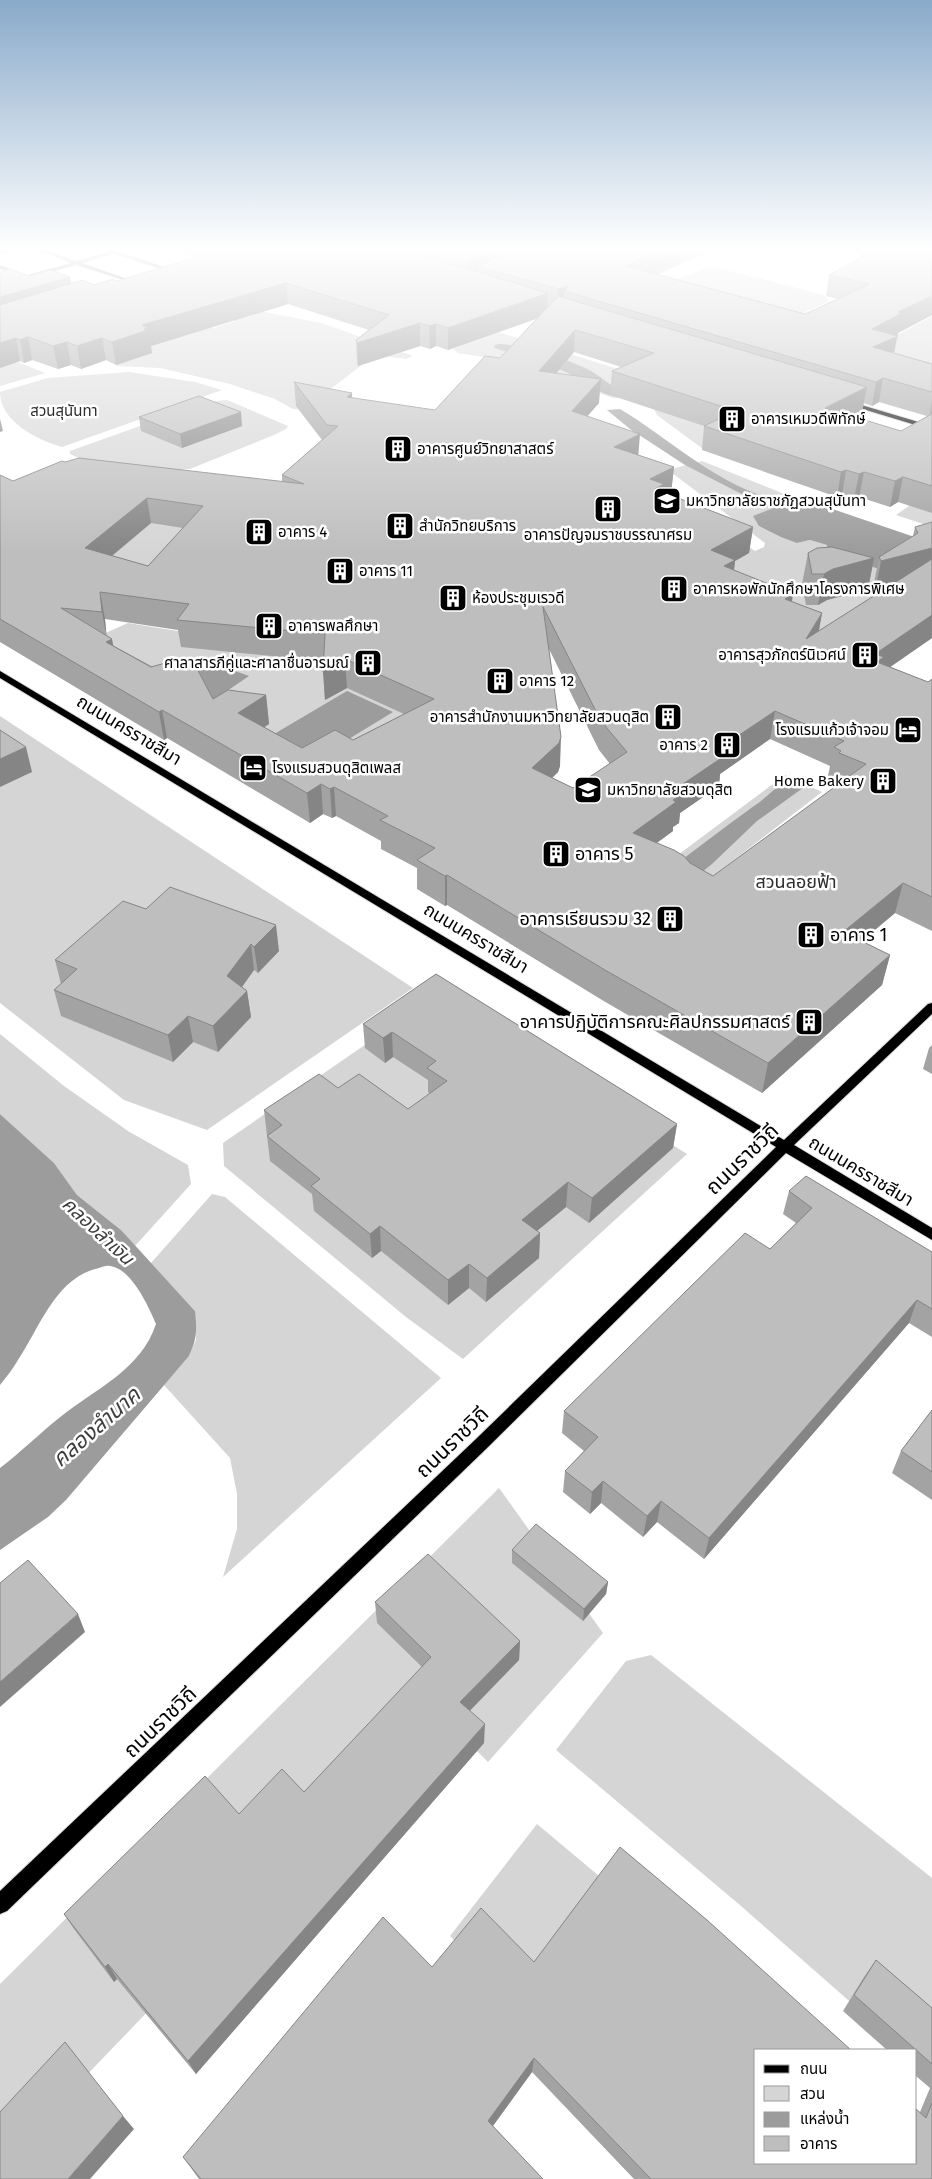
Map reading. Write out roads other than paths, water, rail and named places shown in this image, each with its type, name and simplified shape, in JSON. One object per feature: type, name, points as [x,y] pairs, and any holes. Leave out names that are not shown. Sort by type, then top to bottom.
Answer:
[{"type":"main road","points":[[845,402],[932,428]]},
{"type":"main road","name":"ถนนนครราชสีมา","points":[[0,674],[932,1235]]},
{"type":"main road","name":"ถนนราชวิถี","points":[[0,1904],[481,1444],[785,1146],[931,1009]]},
{"type":"street","points":[[921,424],[932,419]]},
{"type":"water","points":[[501,350],[535,350],[582,366],[620,391],[620,397],[599,391],[568,373],[541,362]]},
{"type":"water","points":[[620,409],[711,471],[760,495],[785,501],[812,502],[932,543],[879,569],[827,553],[827,545],[810,540],[797,543],[781,537],[759,526],[753,516],[771,509],[685,465],[630,429],[607,410]]},
{"type":"water","points":[[210,662],[249,676],[215,699],[175,684]]},
{"type":"water","points":[[347,691],[393,712],[316,759],[269,737]]},
{"type":"water","points":[[791,778],[807,785],[757,821],[712,864],[687,884],[655,881],[691,852]]},
{"type":"water","points":[[0,1114],[54,1163],[77,1195],[121,1230],[195,1311],[196,1329],[194,1344],[189,1356],[66,1500],[48,1517],[0,1550],[0,1468],[59,1418],[102,1388],[128,1366],[140,1354],[156,1324],[138,1289],[118,1268],[109,1266],[84,1273],[60,1292],[16,1363],[0,1385]]},
{"type":"place","name":"อาคารเหมวดีพิทักษ์","points":[[732,419]]},
{"type":"place","name":"อาคารศูนย์วิทยาสาสตร์","points":[[398,449]]},
{"type":"place","name":"มหาวิทยาลัยราชภัฏสวนสุนันทา","points":[[667,501]]},
{"type":"place","name":"อาคารปัญจมราชบรรณาศรม","points":[[608,509]]},
{"type":"place","name":"สำนักวิทยบริการ","points":[[400,526]]},
{"type":"place","name":"อาคาร 4","points":[[259,532]]},
{"type":"place","name":"อาคาร 11","points":[[340,571]]},
{"type":"place","name":"อาคารหอพักนักศึกษาโครงการพิเศษ","points":[[674,589]]},
{"type":"place","name":"ห้องประชุมเรวดี","points":[[453,598]]},
{"type":"place","name":"อาคารพลศึกษา","points":[[269,626]]},
{"type":"place","name":"อาคารสุวภักตร์นิเวศน์","points":[[865,655]]},
{"type":"place","name":"ศาลาสารภีคู่และศาลาชื่นอารมณ์","points":[[368,663]]},
{"type":"place","name":"อาคาร 12","points":[[500,681]]},
{"type":"place","name":"อาคารสำนักงานมหาวิทยาลัยสวนดุสิต","points":[[668,717]]},
{"type":"place","name":"โรงแรมแก้วเจ้าจอม","points":[[908,730]]},
{"type":"place","name":"อาคาร 2","points":[[727,745]]},
{"type":"place","name":"โรงแรมสวนดุสิตเพลส","points":[[253,768]]},
{"type":"place","name":"Home Bakery","points":[[883,781]]},
{"type":"place","name":"มหาวิทยาลัยสวนดุสิต","points":[[588,790]]},
{"type":"place","name":"อาคาร 5","points":[[556,854]]},
{"type":"place","name":"อาคารเรียนรวม 32","points":[[670,919]]},
{"type":"place","name":"อาคาร 1","points":[[811,935]]},
{"type":"place","name":"อาคารปฏิบัติการคณะศิลปกรรมศาสตร์","points":[[809,1022]]},
{"type":"park label","name":"สวนสุนันทา","points":[[64,411]]},
{"type":"park label","name":"สวนลอยฟ้า","points":[[796,882]]},
{"type":"water label","name":"คลองลำเงิน","points":[[98,1231]]},
{"type":"water label","name":"คลองลำนาค","points":[[96,1427]]}]
